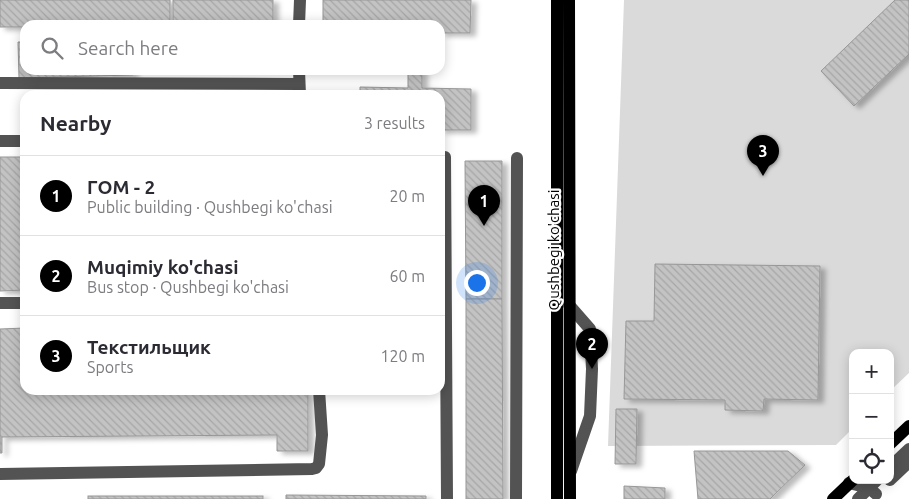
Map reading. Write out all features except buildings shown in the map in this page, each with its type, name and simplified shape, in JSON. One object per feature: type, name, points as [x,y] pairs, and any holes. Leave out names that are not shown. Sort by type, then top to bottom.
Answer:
[{"type":"main road","name":"Qushbegi ko'chasi","points":[[557,0],[557,499]]},
{"type":"main road","name":"Qushbegi ko'chasi","points":[[569,0],[570,499]]},
{"type":"main road","points":[[894,440],[909,426]]},
{"type":"main road","points":[[833,499],[849,484]]},
{"type":"lane","points":[[299,20],[300,0]]},
{"type":"lane","points":[[0,83],[299,90],[299,75]]},
{"type":"lane","points":[[0,141],[20,141]]},
{"type":"lane","points":[[445,157],[447,499]]},
{"type":"lane","points":[[516,499],[517,158]]},
{"type":"lane","points":[[0,303],[20,303]]},
{"type":"lane","points":[[570,305],[590,329],[592,369],[590,416],[570,473]]},
{"type":"lane","points":[[0,474],[312,469],[316,468],[319,464],[322,435],[319,395]]},
{"type":"lane","points":[[894,463],[909,449]]},
{"type":"lane","points":[[894,476],[909,462]]},
{"type":"lane","points":[[857,484],[874,490]]},
{"type":"lane","points":[[858,499],[874,490]]},
{"type":"shaded area","points":[[624,0],[909,0],[909,373],[894,387],[894,349],[849,349],[849,432],[836,445],[608,446]]},
{"type":"place","name":"Текстильщик","points":[[763,176]]},
{"type":"place","name":"ГОМ - 2","points":[[484,226]]},
{"type":"place","name":"Muqimiy ko'chasi","points":[[592,369]]}]
